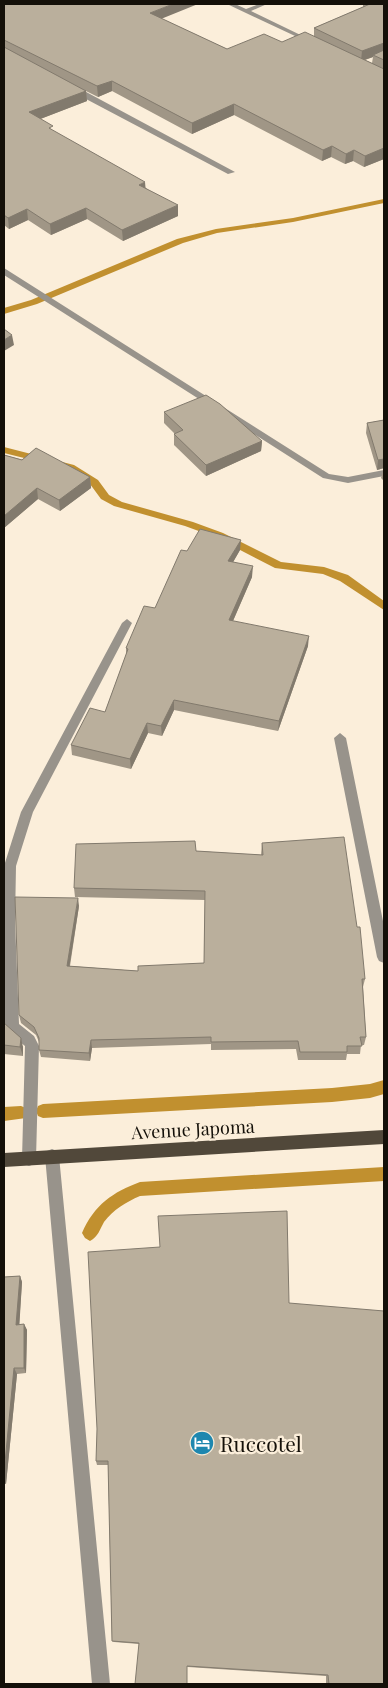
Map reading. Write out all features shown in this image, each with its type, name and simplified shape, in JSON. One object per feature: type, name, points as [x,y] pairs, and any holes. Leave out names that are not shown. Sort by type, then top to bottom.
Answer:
[{"type":"main road","name":"Avenue Japoma","points":[[4,1160],[384,1137]]},
{"type":"street","points":[[230,4],[317,44]]},
{"type":"street","points":[[246,11],[264,4]]},
{"type":"street","points":[[65,85],[231,172]]},
{"type":"street","points":[[4,271],[326,476],[349,482],[384,473]]},
{"type":"street","points":[[29,1159],[32,1046],[29,1040],[12,1024],[8,921],[10,866],[26,812],[127,623]]},
{"type":"street","points":[[340,738],[384,957]]},
{"type":"street","points":[[52,1156],[100,1684]]},
{"type":"building","points":[[4,4],[173,4],[150,13],[227,49],[264,34],[282,42],[305,32],[384,69],[384,148],[365,156],[354,150],[346,154],[332,146],[323,150],[234,104],[192,123],[112,81],[97,86],[4,40]]},
{"type":"building","points":[[370,4],[384,4],[384,43],[362,51],[314,28]]},
{"type":"building","points":[[4,47],[86,91],[29,112],[53,126],[49,128],[145,182],[139,185],[178,205],[122,230],[86,208],[50,224],[27,209],[8,218],[4,215]]},
{"type":"building","points":[[384,50],[384,60],[373,55]]},
{"type":"building","points":[[4,329],[12,335],[4,340]]},
{"type":"building","points":[[206,395],[220,404],[262,441],[206,465],[174,434],[183,430],[164,412]]},
{"type":"building","points":[[384,420],[384,459],[378,460],[367,423]]},
{"type":"building","points":[[36,448],[90,477],[59,500],[37,488],[4,516],[4,455],[22,460]]},
{"type":"building","points":[[200,529],[241,540],[228,561],[253,566],[229,620],[309,636],[279,721],[174,700],[161,726],[147,723],[130,759],[71,745],[90,708],[105,712],[128,649],[126,648],[144,606],[155,608],[181,550],[187,551]]},
{"type":"building","points":[[344,837],[357,927],[360,927],[365,979],[362,979],[366,1037],[360,1037],[362,1046],[347,1046],[347,1052],[300,1052],[298,1041],[211,1042],[211,1037],[91,1040],[89,1053],[39,1050],[39,1038],[34,1027],[19,1015],[15,897],[78,898],[67,966],[138,971],[138,966],[204,963],[205,891],[74,888],[76,844],[195,841],[196,851],[263,855],[262,843]]},
{"type":"building","points":[[4,1023],[21,1038],[20,1047],[4,1045]]},
{"type":"building","name":"Ruccotel","points":[[287,1211],[289,1303],[384,1311],[384,1684],[329,1684],[328,1675],[187,1666],[187,1684],[135,1684],[139,1643],[112,1641],[108,1461],[96,1461],[97,1429],[88,1252],[160,1247],[158,1216]]},
{"type":"building","points":[[20,1276],[16,1325],[24,1324],[24,1368],[14,1368],[4,1473],[4,1277]]},
{"type":"waterway","points":[[4,311],[34,302],[180,241],[216,231],[293,220],[384,201]]},
{"type":"waterway","points":[[4,450],[71,467],[84,474],[94,482],[105,497],[118,504],[189,524],[219,535],[279,565],[324,571],[344,578],[384,606]]},
{"type":"waterway","points":[[43,1111],[332,1095],[370,1091],[384,1087]]},
{"type":"waterway","points":[[4,1114],[21,1113]]},
{"type":"waterway","points":[[90,1233],[110,1205],[123,1196],[140,1189],[384,1174]]},
{"type":"place","name":"Ruccotel","points":[[202,1443]]}]
